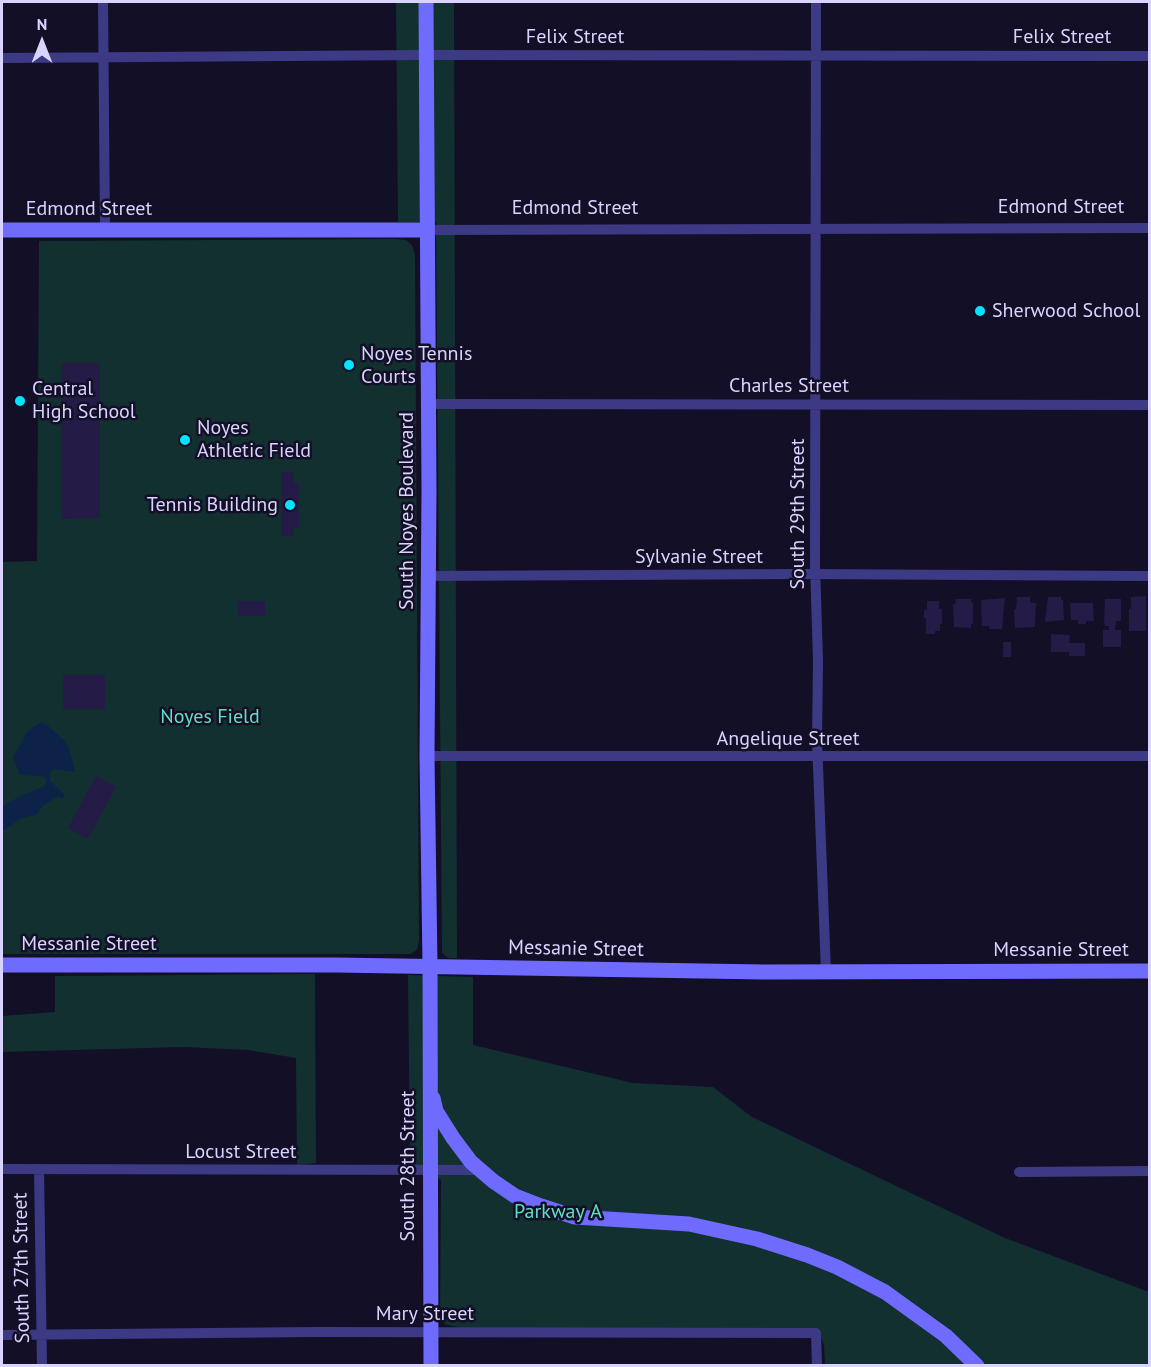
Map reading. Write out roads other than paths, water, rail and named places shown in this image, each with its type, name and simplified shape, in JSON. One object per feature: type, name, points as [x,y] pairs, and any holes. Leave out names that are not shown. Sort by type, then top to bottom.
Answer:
[{"type":"street","points":[[103,2],[105,230]]},
{"type":"street","name":"South Noyes Boulevard","points":[[426,2],[427,756],[430,966]]},
{"type":"street","name":"South 29th Street","points":[[816,2],[815,575],[818,757],[826,972]]},
{"type":"street","name":"Felix Street","points":[[2,58],[426,55],[1149,56]]},
{"type":"street","name":"Edmond Street","points":[[2,230],[1149,228]]},
{"type":"street","name":"Charles Street","points":[[428,404],[1149,405]]},
{"type":"street","name":"Sylvanie Street","points":[[428,576],[1149,576]]},
{"type":"street","name":"Angelique Street","points":[[427,756],[1149,756]]},
{"type":"street","name":"Messanie Street","points":[[2,965],[430,966],[826,972],[1149,971]]},
{"type":"street","name":"South 28th Street","points":[[430,966],[431,1365]]},
{"type":"street","points":[[429,1084],[436,1111],[453,1138],[480,1170],[515,1196],[575,1217],[689,1224],[757,1239],[837,1267],[885,1292],[946,1336],[977,1365]]},
{"type":"street","name":"Locust Street","points":[[2,1169],[480,1170]]},
{"type":"street","name":"South 27th Street","points":[[39,1169],[42,1365]]},
{"type":"street","points":[[1019,1172],[1149,1171]]},
{"type":"street","name":"Mary Street","points":[[2,1335],[430,1332],[816,1333],[817,1365]]},
{"type":"water","points":[[41,722],[65,741],[75,772],[55,769],[50,771],[50,781],[65,795],[62,799],[59,796],[44,805],[36,815],[21,818],[2,830],[2,806],[44,787],[46,783],[43,776],[20,775],[13,757],[27,732]]},
{"type":"place","name":"Sherwood School","points":[[980,311]]},
{"type":"place","name":"Noyes Tennis Courts","points":[[349,365]]},
{"type":"place","name":"Central High School","points":[[20,401]]},
{"type":"place","name":"Noyes Athletic Field","points":[[185,440]]},
{"type":"place","name":"Tennis Building","points":[[290,505]]},
{"type":"park label","name":"Noyes Field","points":[[210,717]]},
{"type":"park label","name":"Parkway A","points":[[558,1212]]}]
